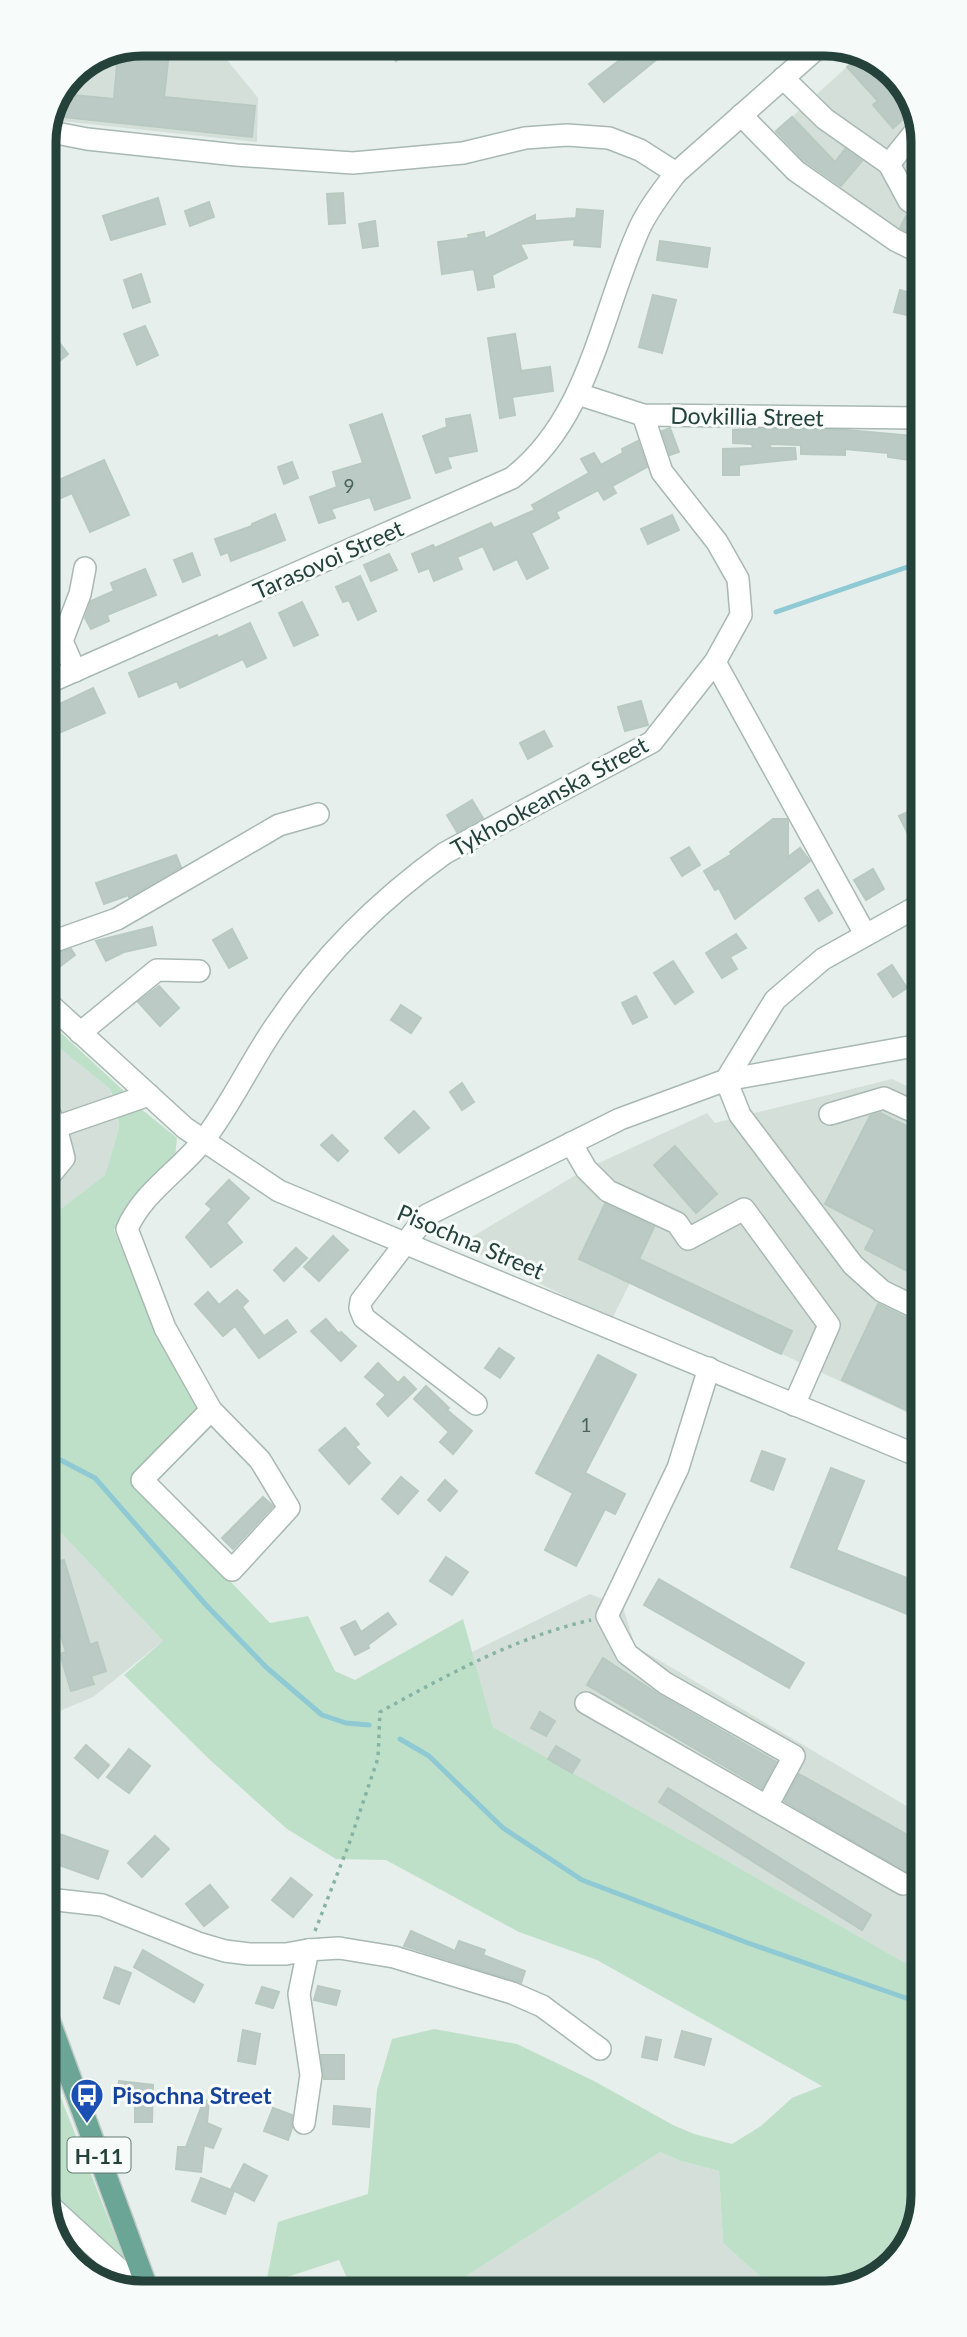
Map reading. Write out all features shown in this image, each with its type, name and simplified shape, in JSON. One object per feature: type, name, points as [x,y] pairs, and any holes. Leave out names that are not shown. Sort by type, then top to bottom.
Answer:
[{"type":"main road","name":"Н-11","points":[[56,2039],[143,2281]]},
{"type":"street","name":"Tarasovoi Street","points":[[56,679],[512,478],[542,452],[578,394],[641,227],[659,196],[676,173],[808,56]]},
{"type":"street","points":[[783,78],[825,119],[889,164],[911,202]]},
{"type":"street","points":[[741,115],[796,171],[895,240],[911,247]]},
{"type":"street","points":[[57,133],[87,139],[236,155],[354,163],[463,153],[525,138],[566,135],[598,137],[609,138],[640,150],[676,173]]},
{"type":"street","points":[[889,164],[911,137]]},
{"type":"street","name":"Dovkillia Street","points":[[578,394],[643,415],[911,418]]},
{"type":"street","name":"Tykhookeanska Street","points":[[211,1410],[165,1328],[127,1229],[134,1213],[203,1141],[274,1027],[320,966],[359,924],[417,873],[445,853],[652,741],[715,662],[741,615],[738,579],[716,542],[662,472],[643,415]]},
{"type":"street","points":[[75,671],[62,641],[80,594],[85,568]]},
{"type":"street","points":[[715,662],[865,934]]},
{"type":"street","points":[[56,940],[117,919],[279,825],[318,814]]},
{"type":"street","points":[[726,1080],[775,1000],[822,959],[911,910]]},
{"type":"street","points":[[80,1033],[157,970],[199,971]]},
{"type":"street","name":"Pisochna Street","points":[[56,1010],[203,1141],[279,1191],[911,1453]]},
{"type":"street","points":[[476,1404],[364,1318],[360,1308],[361,1301],[427,1215],[620,1119],[726,1080],[911,1047]]},
{"type":"street","points":[[726,1080],[740,1115],[853,1265],[882,1291],[911,1305]]},
{"type":"street","points":[[56,1168],[64,1158],[56,1127],[149,1095]]},
{"type":"street","points":[[830,1114],[884,1098],[911,1110]]},
{"type":"street","points":[[571,1143],[586,1169],[608,1191],[677,1223],[688,1239],[744,1209],[829,1325],[794,1405]]},
{"type":"street","points":[[709,1368],[678,1468],[607,1616],[627,1654],[665,1683],[794,1756],[767,1806]]},
{"type":"street","points":[[211,1410],[260,1460],[289,1508],[232,1570],[142,1480],[211,1410]]},
{"type":"street","points":[[586,1703],[903,1884]]},
{"type":"street","points":[[56,1900],[102,1905],[225,1951],[286,1954],[339,1948],[394,1957],[512,1993],[542,2006],[600,2049]]},
{"type":"street","points":[[304,2123],[311,2075],[299,1994],[308,1950]]},
{"type":"street","points":[[58,2213],[133,2280]]},
{"type":"path","points":[[308,1950],[349,1844],[378,1758],[380,1712],[449,1674],[545,1633],[607,1616]]},
{"type":"shaded area","points":[[142,56],[224,56],[258,98],[257,142],[59,121],[70,94],[81,81],[94,70],[109,63]]},
{"type":"shaded area","points":[[853,61],[878,74],[897,94],[910,130],[911,240],[898,234],[802,166],[772,135]]},
{"type":"shaded area","points":[[56,1045],[110,1089],[119,1128],[105,1175],[56,1212]]},
{"type":"shaded area","points":[[892,1079],[911,1088],[911,1414],[630,1283],[612,1319],[467,1248],[465,1241],[586,1169],[707,1113],[715,1123]]},
{"type":"shaded area","points":[[56,1528],[163,1641],[93,1697],[56,1713]]},
{"type":"shaded area","points":[[590,1594],[623,1607],[635,1646],[911,1809],[911,1966],[493,1727],[472,1652]]},
{"type":"shaded area","points":[[660,2152],[681,2161],[719,2171],[723,2243],[765,2281],[458,2281]]},
{"type":"green space","points":[[56,1028],[125,1092],[113,1097],[110,1089],[56,1045]]},
{"type":"green space","points":[[140,1108],[177,1138],[175,1158],[114,1230],[157,1336],[203,1406],[132,1478],[270,1623],[308,1616],[335,1671],[355,1680],[463,1619],[493,1727],[911,1966],[909,2212],[893,2248],[868,2270],[837,2280],[765,2281],[723,2243],[719,2171],[681,2161],[660,2152],[458,2281],[348,2281],[339,2260],[275,2281],[267,2281],[278,2222],[368,2194],[377,2090],[392,2039],[434,2029],[517,2044],[594,2081],[673,2125],[694,2134],[732,2144],[761,2126],[792,2098],[822,2086],[597,1960],[519,1932],[386,1860],[336,1859],[287,1829],[209,1759],[124,1675],[163,1641],[56,1528],[56,1212],[105,1175],[119,1128],[117,1114]]},
{"type":"green space","points":[[56,2085],[125,2261],[56,2198]]},
{"type":"building","points":[[142,56],[169,56],[164,97],[255,106],[252,137],[60,117],[70,95],[114,99],[117,60]]},
{"type":"building","points":[[625,56],[655,56],[657,59],[604,102],[589,84]]},
{"type":"building","points":[[853,61],[878,74],[897,94],[907,116],[893,128],[873,105],[878,101],[847,67]]},
{"type":"building","points":[[792,117],[835,162],[845,149],[862,161],[841,186],[805,161],[776,131]]},
{"type":"building","points":[[343,193],[345,223],[329,224],[327,194]]},
{"type":"building","points":[[158,198],[165,224],[111,240],[103,216]]},
{"type":"building","points":[[209,202],[214,217],[190,226],[185,211]]},
{"type":"building","points":[[577,209],[603,211],[600,247],[574,245],[575,239],[520,244],[527,258],[492,275],[494,287],[478,290],[474,269],[442,274],[438,242],[469,238],[468,235],[484,232],[485,239],[535,215],[535,221],[576,218]]},
{"type":"building","points":[[906,216],[911,218],[911,234],[900,228]]},
{"type":"building","points":[[375,221],[378,246],[363,248],[359,224]]},
{"type":"building","points":[[660,241],[710,248],[707,267],[657,260]]},
{"type":"building","points":[[141,274],[150,302],[133,308],[124,280]]},
{"type":"building","points":[[900,290],[911,293],[911,316],[894,312]]},
{"type":"building","points":[[653,295],[676,300],[662,353],[639,347]]},
{"type":"building","points":[[145,326],[158,355],[137,365],[124,334]]},
{"type":"building","points":[[515,334],[521,371],[550,367],[553,391],[512,397],[515,415],[500,418],[488,338]]},
{"type":"building","points":[[56,338],[68,354],[56,362]]},
{"type":"building","points":[[382,414],[410,498],[375,510],[370,497],[331,509],[335,518],[319,523],[310,497],[337,487],[333,472],[363,463],[350,425]]},
{"type":"building","points":[[470,415],[477,451],[447,457],[451,468],[436,473],[423,436],[447,427],[446,419]]},
{"type":"building","points":[[670,428],[679,452],[670,455],[662,431]]},
{"type":"building","points":[[733,430],[847,430],[911,436],[910,460],[888,457],[888,453],[845,449],[845,455],[801,454],[801,445],[770,444],[770,448],[795,448],[796,459],[739,465],[739,475],[723,475],[723,449],[753,448],[752,444],[733,443]]},
{"type":"building","points":[[638,441],[647,467],[612,486],[616,493],[604,500],[598,490],[556,512],[559,518],[531,533],[548,568],[527,579],[517,559],[494,570],[483,546],[457,557],[462,569],[434,581],[429,568],[419,572],[412,554],[433,545],[435,548],[491,523],[494,528],[535,510],[532,505],[589,473],[581,459],[594,453],[601,465]]},
{"type":"building","points":[[104,460],[129,515],[90,532],[72,493],[59,499],[56,481]]},
{"type":"building","points":[[292,462],[298,478],[284,484],[278,467]]},
{"type":"building","points":[[275,514],[285,540],[231,561],[228,552],[221,555],[215,539],[252,526]]},
{"type":"building","points":[[672,515],[679,530],[648,544],[641,529]]},
{"type":"building","points":[[192,553],[200,575],[183,582],[174,560]]},
{"type":"building","points":[[389,554],[397,570],[371,581],[364,565]]},
{"type":"building","points":[[145,569],[156,595],[107,615],[109,621],[91,629],[85,618],[91,601],[114,591],[111,583]]},
{"type":"building","points":[[360,576],[376,611],[358,620],[349,600],[343,602],[336,587]]},
{"type":"building","points":[[302,602],[318,635],[294,646],[279,613]]},
{"type":"building","points":[[250,623],[266,658],[247,667],[243,659],[180,688],[177,681],[139,697],[129,673]]},
{"type":"building","points":[[93,688],[105,713],[56,734],[56,706]]},
{"type":"building","points":[[641,701],[648,725],[625,731],[618,707]]},
{"type":"building","points":[[544,731],[552,746],[528,759],[520,743]]},
{"type":"building","points":[[472,800],[483,818],[457,832],[447,815]]},
{"type":"building","points":[[911,810],[911,833],[908,834],[899,816]]},
{"type":"building","points":[[773,819],[787,819],[788,857],[800,848],[810,861],[735,919],[719,888],[715,890],[704,871],[732,854],[730,852]]},
{"type":"building","points":[[689,847],[700,865],[682,876],[671,858]]},
{"type":"building","points":[[176,855],[181,867],[129,897],[104,904],[96,883]]},
{"type":"building","points":[[873,869],[884,889],[866,900],[854,880]]},
{"type":"building","points":[[818,890],[832,913],[819,921],[805,898]]},
{"type":"building","points":[[152,927],[156,945],[124,952],[106,961],[96,941]]},
{"type":"building","points":[[232,929],[247,958],[229,968],[213,940]]},
{"type":"building","points":[[736,934],[746,948],[730,957],[737,969],[722,978],[706,953]]},
{"type":"building","points":[[71,949],[75,955],[56,969],[56,954]]},
{"type":"building","points":[[673,961],[693,992],[675,1004],[654,973]]},
{"type":"building","points":[[892,965],[907,988],[893,997],[878,974]]},
{"type":"building","points":[[159,986],[179,1008],[160,1026],[138,1002]]},
{"type":"building","points":[[636,996],[647,1017],[633,1024],[622,1003]]},
{"type":"building","points":[[401,1005],[421,1018],[411,1033],[391,1020]]},
{"type":"building","points":[[462,1083],[474,1102],[462,1110],[450,1092]]},
{"type":"building","points":[[414,1111],[429,1128],[399,1153],[385,1138]]},
{"type":"building","points":[[880,1113],[911,1128],[911,1273],[865,1249],[875,1230],[825,1204],[870,1116]]},
{"type":"building","points":[[332,1135],[348,1151],[338,1161],[321,1145]]},
{"type":"building","points":[[675,1146],[717,1194],[696,1213],[654,1165]]},
{"type":"building","points":[[229,1180],[249,1198],[226,1223],[242,1242],[211,1267],[186,1237],[212,1209],[206,1204]]},
{"type":"building","points":[[605,1204],[654,1227],[639,1259],[792,1331],[781,1354],[579,1259]]},
{"type":"building","points":[[333,1236],[348,1250],[319,1281],[304,1267]]},
{"type":"building","points":[[296,1248],[307,1258],[284,1281],[274,1270]]},
{"type":"building","points":[[237,1290],[248,1301],[242,1307],[264,1336],[287,1320],[296,1332],[259,1358],[235,1326],[223,1336],[195,1304],[208,1292],[219,1305]]},
{"type":"building","points":[[878,1304],[911,1320],[911,1412],[842,1380]]},
{"type":"building","points":[[326,1319],[339,1334],[341,1332],[356,1346],[341,1361],[311,1331]]},
{"type":"building","points":[[499,1348],[514,1358],[500,1378],[485,1368]]},
{"type":"building","points":[[598,1355],[636,1375],[585,1473],[625,1494],[615,1514],[605,1509],[576,1566],[545,1550],[573,1493],[536,1473]]},
{"type":"building","points":[[378,1363],[398,1383],[404,1377],[416,1389],[388,1416],[377,1404],[386,1395],[365,1377]]},
{"type":"building","points":[[426,1386],[449,1408],[447,1410],[472,1431],[453,1454],[440,1442],[449,1432],[414,1399]]},
{"type":"building","points":[[345,1428],[359,1444],[355,1447],[370,1463],[349,1484],[319,1450]]},
{"type":"building","points":[[762,1451],[785,1459],[773,1490],[751,1481]]},
{"type":"building","points":[[831,1468],[864,1481],[836,1550],[911,1580],[911,1616],[791,1567]]},
{"type":"building","points":[[401,1477],[418,1491],[398,1514],[382,1499]]},
{"type":"building","points":[[445,1480],[457,1491],[440,1511],[428,1500]]},
{"type":"building","points":[[263,1497],[273,1506],[233,1549],[222,1538]]},
{"type":"building","points":[[446,1557],[468,1572],[452,1595],[430,1581]]},
{"type":"building","points":[[64,1560],[90,1645],[97,1642],[106,1671],[91,1676],[94,1684],[71,1691],[60,1654],[66,1652],[56,1620],[56,1562]]},
{"type":"building","points":[[659,1579],[804,1663],[789,1688],[644,1605]]},
{"type":"building","points":[[388,1613],[396,1624],[368,1645],[369,1648],[355,1655],[341,1628],[355,1621],[361,1632]]},
{"type":"building","points":[[603,1658],[658,1694],[776,1762],[762,1788],[587,1685]]},
{"type":"building","points":[[540,1712],[555,1721],[546,1736],[531,1728]]},
{"type":"building","points":[[86,1745],[109,1765],[98,1778],[75,1758]]},
{"type":"building","points":[[556,1746],[580,1760],[572,1773],[548,1759]]},
{"type":"building","points":[[129,1749],[150,1766],[129,1793],[107,1777]]},
{"type":"building","points":[[799,1774],[911,1837],[911,1875],[784,1801]]},
{"type":"building","points":[[668,1788],[871,1915],[862,1930],[659,1802]]},
{"type":"building","points":[[56,1833],[108,1851],[98,1879],[56,1864]]},
{"type":"building","points":[[155,1836],[169,1849],[142,1877],[128,1863]]},
{"type":"building","points":[[291,1878],[312,1895],[293,1917],[272,1900]]},
{"type":"building","points":[[210,1885],[228,1907],[204,1926],[186,1904]]},
{"type":"building","points":[[411,1931],[455,1951],[459,1941],[485,1950],[483,1955],[525,1971],[521,1983],[404,1946]]},
{"type":"building","points":[[143,1950],[203,1985],[194,2002],[134,1967]]},
{"type":"building","points":[[115,1967],[131,1973],[119,2004],[104,1998]]},
{"type":"building","points":[[318,1986],[340,1991],[336,2005],[314,2000]]},
{"type":"building","points":[[262,1987],[279,1992],[273,2008],[256,2003]]},
{"type":"building","points":[[243,2030],[260,2034],[255,2064],[238,2061]]},
{"type":"building","points":[[682,2031],[711,2039],[704,2065],[675,2057]]},
{"type":"building","points":[[646,2037],[661,2040],[657,2060],[642,2057]]},
{"type":"building","points":[[321,2055],[344,2055],[344,2079],[324,2079]]},
{"type":"building","points":[[119,2081],[153,2085],[152,2122],[135,2122],[135,2099],[117,2097]]},
{"type":"building","points":[[204,2100],[209,2101],[207,2123],[221,2129],[213,2148],[204,2145],[201,2172],[176,2169],[178,2147],[186,2147]]},
{"type":"building","points":[[334,2106],[370,2109],[369,2127],[333,2124]]},
{"type":"building","points":[[273,2108],[292,2115],[288,2140],[264,2131]]},
{"type":"building","points":[[244,2164],[267,2176],[254,2201],[231,2189]]},
{"type":"building","points":[[201,2178],[234,2191],[225,2214],[192,2201]]},
{"type":"waterway","points":[[776,612],[911,566]]},
{"type":"waterway","points":[[56,1458],[95,1478],[206,1605],[266,1667],[322,1715],[346,1723],[369,1725]]},
{"type":"waterway","points":[[400,1739],[429,1756],[503,1828],[582,1880],[748,1943],[911,2000]]},
{"type":"place","name":"Pisochna Street","points":[[87,2125]]}]
